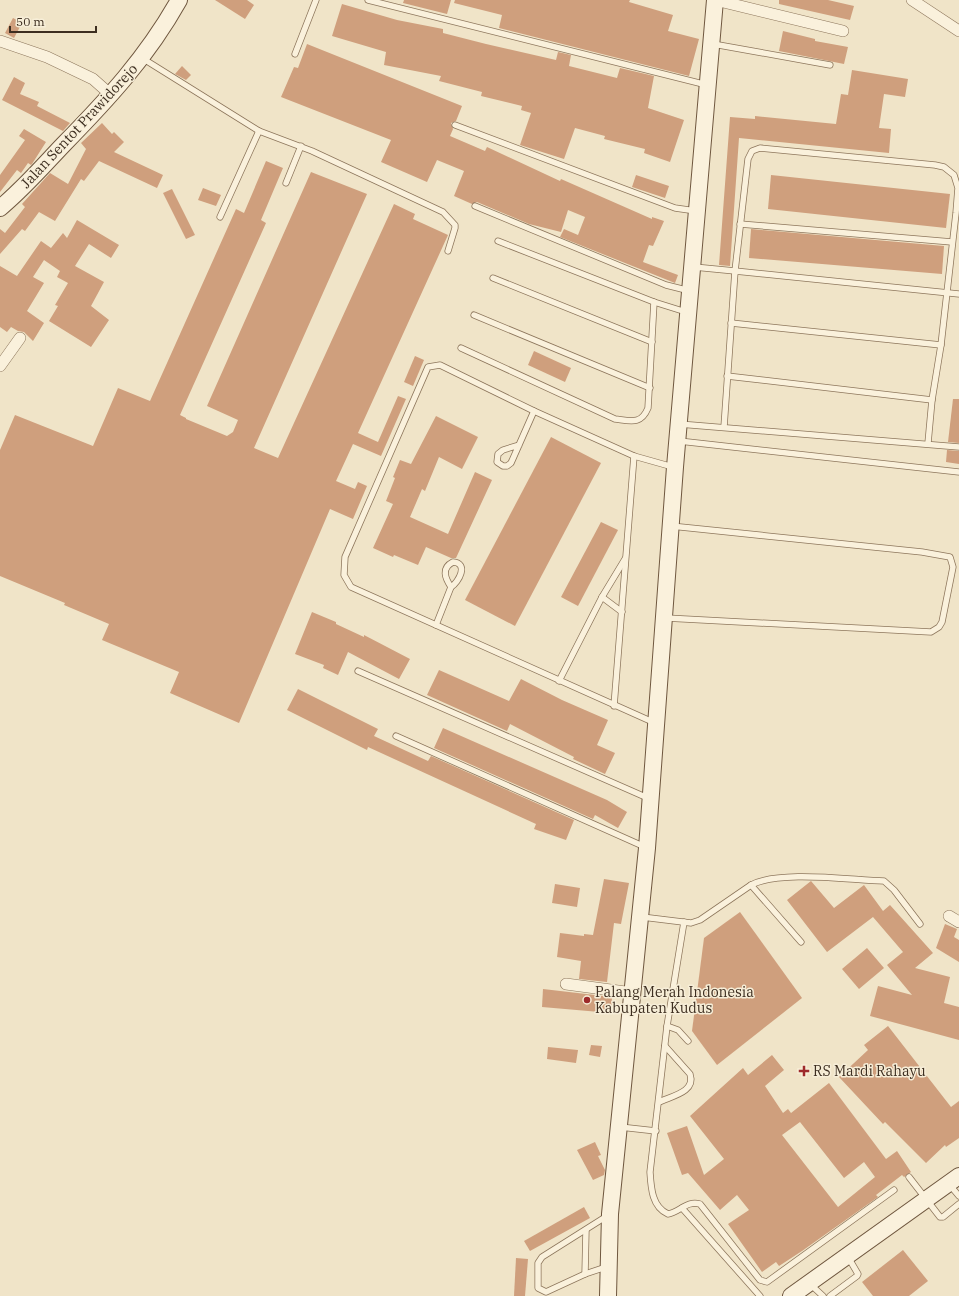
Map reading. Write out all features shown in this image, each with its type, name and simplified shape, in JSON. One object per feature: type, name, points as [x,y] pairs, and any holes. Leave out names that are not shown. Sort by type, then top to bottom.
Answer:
[{"type":"main road","name":"Jalan Sentot Prawidorejo","points":[[0,208],[23,187],[111,95],[142,58],[179,0]]},
{"type":"main road","points":[[608,1296],[610,1214],[647,848],[696,212],[715,0]]},
{"type":"main road","points":[[791,1296],[848,1257],[954,1180]]},
{"type":"street","points":[[715,0],[843,31]]},
{"type":"street","points":[[912,0],[959,31]]},
{"type":"street","points":[[0,41],[47,57],[87,76],[93,79],[111,95]]},
{"type":"street","points":[[0,366],[20,338]]},
{"type":"street","points":[[949,916],[959,922]]},
{"type":"street","points":[[566,984],[633,993]]},
{"type":"lane","points":[[295,54],[316,0]]},
{"type":"lane","points":[[368,0],[707,85]]},
{"type":"lane","points":[[711,44],[830,65]]},
{"type":"lane","points":[[142,58],[259,131],[301,146],[443,212],[455,225],[448,251]]},
{"type":"lane","points":[[455,125],[675,208],[696,212]]},
{"type":"lane","points":[[220,217],[259,131]]},
{"type":"lane","points":[[286,183],[301,146]]},
{"type":"lane","points":[[724,427],[735,271],[748,159],[752,151],[760,148],[936,164],[944,167],[954,175],[958,188],[941,345],[932,400],[928,443]]},
{"type":"lane","points":[[475,206],[666,285],[690,291]]},
{"type":"lane","points":[[740,224],[952,242]]},
{"type":"lane","points":[[498,241],[654,302],[688,313]]},
{"type":"lane","points":[[692,267],[947,291],[959,294]]},
{"type":"lane","points":[[492,278],[652,342]]},
{"type":"lane","points":[[461,348],[615,419],[638,420],[645,416],[648,408],[654,302]]},
{"type":"lane","points":[[474,315],[650,388]]},
{"type":"lane","points":[[731,323],[941,345]]},
{"type":"lane","points":[[656,723],[614,706],[351,587],[344,575],[347,552],[399,430],[428,367],[434,365],[440,365],[534,411],[634,456],[676,467]]},
{"type":"lane","points":[[727,376],[932,400]]},
{"type":"lane","points":[[519,445],[534,411]]},
{"type":"lane","points":[[679,424],[928,443],[959,447]]},
{"type":"lane","points":[[678,440],[959,472]]},
{"type":"lane","points":[[614,706],[634,456]]},
{"type":"lane","points":[[665,618],[931,632],[939,628],[942,622],[953,567],[950,557],[922,552],[671,526]]},
{"type":"lane","points":[[559,681],[602,597],[627,557]]},
{"type":"lane","points":[[436,625],[451,588]]},
{"type":"lane","points":[[602,597],[622,612]]},
{"type":"lane","points":[[358,671],[650,799]]},
{"type":"lane","points":[[396,736],[647,848]]},
{"type":"lane","points":[[641,917],[691,923],[700,920],[760,880],[779,877],[884,881],[894,890],[920,924]]},
{"type":"lane","points":[[751,885],[801,942]]},
{"type":"lane","points":[[684,922],[667,1026],[656,1131],[650,1172],[653,1196],[658,1207],[663,1212],[668,1214],[673,1213],[690,1203],[700,1204],[760,1280]]},
{"type":"lane","points":[[667,1026],[678,1030],[688,1041]]},
{"type":"lane","points":[[659,1102],[687,1090],[691,1085],[692,1080],[690,1074],[665,1046]]},
{"type":"lane","points":[[619,1127],[656,1131]]},
{"type":"lane","points":[[909,1177],[940,1217],[943,1217],[959,1204]]},
{"type":"lane","points":[[954,1180],[959,1196]]},
{"type":"lane","points":[[751,1287],[760,1280],[769,1281],[894,1190]]},
{"type":"lane","points":[[682,1208],[760,1296]]},
{"type":"lane","points":[[608,1267],[585,1274],[546,1292],[540,1291],[538,1288],[538,1263],[542,1258],[610,1214]]},
{"type":"lane","points":[[585,1274],[586,1230]]},
{"type":"lane","points":[[830,1296],[858,1274],[848,1257]]},
{"type":"lane","points":[[809,1283],[823,1296]]},
{"type":"building","points":[[215,0],[247,0],[254,5],[245,19]]},
{"type":"building","points":[[404,0],[451,0],[447,14],[403,3]]},
{"type":"building","points":[[455,0],[630,0],[629,2],[673,15],[668,31],[699,39],[689,76],[499,28],[502,15],[454,3]]},
{"type":"building","points":[[779,0],[828,0],[854,6],[850,20],[779,4]]},
{"type":"building","points":[[342,4],[397,20],[443,29],[443,33],[556,60],[558,52],[571,55],[569,66],[617,78],[620,68],[654,76],[648,108],[684,120],[670,162],[644,153],[645,149],[604,139],[605,136],[575,128],[564,159],[520,145],[531,113],[521,110],[522,106],[481,96],[482,92],[439,81],[441,76],[384,65],[386,52],[332,36]]},
{"type":"building","points":[[13,18],[22,23],[14,38],[5,33]]},
{"type":"building","points":[[783,31],[815,39],[815,41],[848,47],[844,64],[779,51]]},
{"type":"building","points":[[307,44],[462,106],[456,121],[451,123],[453,129],[450,136],[485,151],[487,147],[560,181],[561,179],[652,219],[652,217],[664,221],[653,246],[649,245],[643,262],[678,275],[675,283],[560,237],[564,229],[578,235],[585,217],[568,210],[561,232],[529,224],[477,202],[472,204],[454,196],[464,171],[437,160],[427,182],[381,162],[391,140],[281,97],[294,67],[298,68]]},
{"type":"building","points":[[182,66],[191,75],[186,80],[175,74]]},
{"type":"building","points":[[852,70],[908,79],[905,97],[884,94],[879,128],[891,129],[889,153],[739,138],[730,266],[719,265],[730,117],[755,119],[755,116],[836,124],[841,94],[848,95]]},
{"type":"building","points":[[14,77],[25,83],[20,94],[39,102],[37,106],[70,123],[63,131],[2,100]]},
{"type":"building","points":[[102,123],[112,134],[114,132],[124,142],[114,152],[163,175],[157,188],[99,161],[84,181],[81,179],[55,221],[39,212],[25,231],[22,229],[0,254],[0,229],[5,233],[25,207],[22,204],[50,173],[68,184],[86,149],[81,143]]},
{"type":"building","points":[[24,129],[46,142],[32,164],[31,165],[28,163],[21,173],[17,170],[0,192],[0,175],[25,140],[19,136]]},
{"type":"building","points":[[266,161],[283,168],[261,220],[266,223],[180,415],[186,419],[227,436],[233,432],[238,420],[207,406],[311,172],[367,194],[254,448],[278,458],[394,204],[415,214],[413,219],[448,235],[358,433],[378,442],[398,396],[406,399],[381,456],[353,444],[336,481],[355,489],[358,482],[367,486],[353,519],[330,509],[239,723],[170,693],[179,672],[102,640],[109,624],[64,605],[65,603],[0,576],[0,450],[15,415],[93,446],[118,388],[150,401],[236,209],[244,213]]},
{"type":"building","points":[[636,175],[669,186],[665,198],[632,187]]},
{"type":"building","points":[[771,175],[950,194],[946,228],[768,209]]},
{"type":"building","points":[[203,188],[221,195],[216,206],[198,200]]},
{"type":"building","points":[[172,189],[195,235],[186,239],[163,193]]},
{"type":"building","points":[[77,220],[119,245],[111,258],[89,244],[75,266],[104,282],[91,306],[109,320],[91,347],[49,321],[58,306],[55,305],[68,283],[57,277],[60,271],[44,260],[33,277],[44,283],[27,311],[44,323],[33,341],[24,332],[18,331],[11,327],[7,332],[0,327],[0,266],[17,276],[41,241],[51,248],[63,233],[67,238]]},
{"type":"building","points":[[751,229],[944,246],[942,274],[749,258]]},
{"type":"building","points":[[534,351],[571,368],[565,382],[528,365]]},
{"type":"building","points":[[415,356],[424,360],[413,386],[404,382]]},
{"type":"building","points":[[953,399],[959,399],[959,443],[948,442]]},
{"type":"building","points":[[436,416],[478,437],[462,469],[439,457],[425,491],[422,489],[410,517],[448,534],[475,472],[492,480],[456,558],[451,558],[426,547],[418,565],[394,555],[393,557],[373,548],[393,504],[386,501],[400,460],[411,464]]},
{"type":"building","points":[[551,437],[601,463],[515,626],[465,600]]},
{"type":"building","points":[[947,450],[959,451],[959,464],[946,462]]},
{"type":"building","points":[[601,522],[618,530],[578,606],[561,597]]},
{"type":"building","points":[[312,612],[336,622],[336,624],[364,637],[364,635],[410,659],[399,679],[348,652],[338,675],[323,668],[324,665],[295,654]]},
{"type":"building","points":[[439,670],[509,701],[521,679],[562,700],[608,720],[597,745],[615,753],[605,774],[573,759],[574,757],[510,724],[507,731],[427,695]]},
{"type":"building","points":[[298,689],[378,729],[374,736],[428,761],[431,756],[574,820],[566,840],[534,829],[536,824],[368,747],[367,750],[287,710]]},
{"type":"building","points":[[443,728],[607,800],[627,812],[618,828],[595,815],[593,819],[434,748]]},
{"type":"building","points":[[604,879],[629,883],[621,924],[614,923],[607,982],[579,979],[581,961],[557,957],[560,933],[584,936],[584,934],[593,935]]},
{"type":"building","points":[[811,881],[834,908],[864,885],[883,911],[890,905],[933,953],[915,968],[950,977],[944,1003],[959,1007],[959,1040],[870,1016],[878,986],[912,995],[887,965],[903,952],[873,917],[827,952],[787,900]]},
{"type":"building","points":[[555,884],[580,888],[577,907],[552,903]]},
{"type":"building","points":[[740,912],[802,998],[717,1065],[692,1031],[704,938]]},
{"type":"building","points":[[945,924],[957,929],[954,937],[959,940],[959,962],[936,948]]},
{"type":"building","points":[[867,948],[884,968],[859,989],[842,969]]},
{"type":"building","points":[[543,989],[612,997],[611,1013],[542,1007]]},
{"type":"building","points":[[888,1026],[951,1107],[959,1101],[959,1138],[946,1147],[945,1145],[926,1163],[885,1122],[883,1124],[839,1077],[868,1050],[864,1045]]},
{"type":"building","points":[[591,1045],[602,1046],[600,1057],[589,1055]]},
{"type":"building","points":[[548,1047],[578,1050],[576,1063],[547,1059]]},
{"type":"building","points":[[772,1055],[784,1070],[765,1086],[783,1113],[788,1109],[791,1113],[829,1083],[886,1159],[897,1151],[911,1172],[904,1177],[902,1175],[876,1195],[878,1197],[802,1251],[779,1266],[776,1262],[762,1272],[728,1224],[749,1210],[737,1195],[720,1210],[688,1173],[682,1175],[667,1133],[687,1126],[704,1175],[724,1159],[690,1116],[743,1068],[748,1075]],"holes":[[[800,1122],[844,1178],[864,1162],[875,1177],[838,1207],[782,1135]]]},
{"type":"building","points":[[595,1142],[601,1155],[598,1156],[605,1170],[604,1175],[593,1180],[577,1150]]},
{"type":"building","points":[[584,1207],[590,1218],[530,1251],[524,1241]]},
{"type":"building","points":[[903,1250],[928,1281],[909,1296],[873,1296],[862,1282]]},
{"type":"building","points":[[516,1258],[528,1259],[525,1296],[514,1296]]},
{"type":"place","name":"Palang Merah Indonesia Kabupaten Kudus","points":[[587,1000]]},
{"type":"place","name":"RS Mardi Rahayu","points":[[804,1071]]}]
